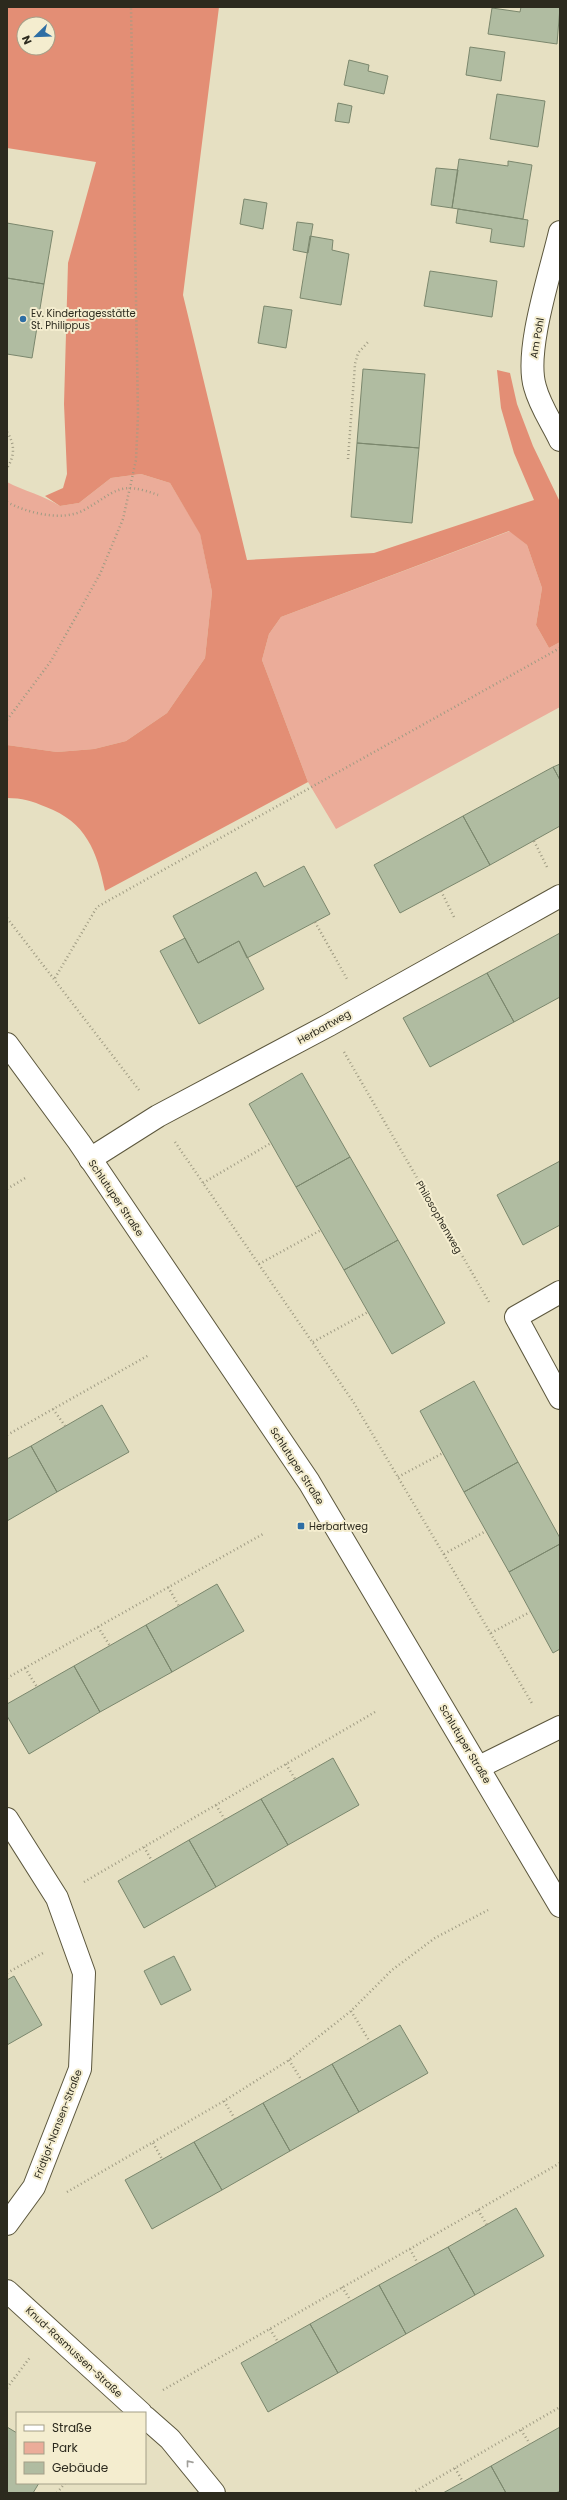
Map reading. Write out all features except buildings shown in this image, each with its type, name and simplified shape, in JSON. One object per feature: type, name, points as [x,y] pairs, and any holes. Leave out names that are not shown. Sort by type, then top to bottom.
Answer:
[{"type":"street","name":"Am Pohl","points":[[560,232],[537,333],[532,365],[535,387],[560,440]]},
{"type":"street","name":"Herbartweg","points":[[90,1159],[158,1116],[329,1025],[560,896]]},
{"type":"street","name":"Schlutuper Straße","points":[[7,1044],[90,1159],[309,1482],[560,1906]]},
{"type":"street","points":[[560,1292],[516,1317],[560,1398]]},
{"type":"street","points":[[479,1767],[555,1729]]},
{"type":"street","name":"Fridtjof-Nansen-Straße","points":[[7,1819],[57,1898],[84,1973],[80,2069],[34,2187],[7,2224]]},
{"type":"street","name":"Knud-Rasmussen-Straße","points":[[7,2291],[140,2412]]},
{"type":"street","points":[[146,2418],[170,2439],[214,2493]]},
{"type":"path","points":[[7,720],[51,661],[100,574],[123,519],[136,460],[138,416],[130,7]]},
{"type":"path","points":[[348,459],[355,364],[358,353],[369,341]]},
{"type":"path","points":[[7,432],[14,450],[13,459],[7,468]]},
{"type":"path","points":[[7,502],[34,512],[66,515],[84,511],[113,491],[130,487],[158,495]]},
{"type":"path","points":[[55,978],[97,907],[560,648]]},
{"type":"path","points":[[7,918],[55,978],[158,1116],[313,1342],[354,1403],[491,1633],[555,1729]]},
{"type":"path","points":[[315,922],[362,1006]]},
{"type":"path","name":"Philosophenweg","points":[[329,1025],[487,1301],[516,1317]]},
{"type":"path","points":[[203,1183],[271,1143]]},
{"type":"path","points":[[7,1189],[27,1177]]},
{"type":"path","points":[[259,1264],[321,1230]]},
{"type":"path","points":[[313,1342],[368,1312]]},
{"type":"path","points":[[7,1436],[149,1355]]},
{"type":"path","points":[[53,1409],[65,1426]]},
{"type":"path","points":[[398,1477],[443,1453]]},
{"type":"path","points":[[444,1554],[486,1531]]},
{"type":"path","points":[[7,1678],[263,1534]]},
{"type":"path","points":[[168,1587],[179,1606]]},
{"type":"path","points":[[491,1633],[530,1612]]},
{"type":"path","points":[[98,1627],[110,1646]]},
{"type":"path","points":[[25,1668],[36,1687]]},
{"type":"path","points":[[82,1884],[375,1712]]},
{"type":"path","points":[[286,1764],[295,1780]]},
{"type":"path","points":[[216,1805],[225,1820]]},
{"type":"path","points":[[144,1847],[152,1861]]},
{"type":"path","points":[[66,2193],[224,2101],[289,2060],[351,2011],[392,1970],[435,1938],[488,1910]]},
{"type":"path","points":[[7,1973],[47,1951]]},
{"type":"path","points":[[351,2011],[370,2042]]},
{"type":"path","points":[[289,2060],[302,2081]]},
{"type":"path","points":[[224,2101],[235,2119]]},
{"type":"path","points":[[153,2143],[162,2160]]},
{"type":"path","points":[[160,2391],[560,2163]]},
{"type":"path","points":[[478,2210],[487,2225]]},
{"type":"path","points":[[410,2249],[418,2264]]},
{"type":"path","points":[[342,2287],[351,2301]]},
{"type":"path","points":[[270,2329],[278,2342]]},
{"type":"path","points":[[7,2388],[33,2352]]},
{"type":"path","points":[[412,2493],[560,2407]]},
{"type":"path","points":[[521,2430],[530,2444]]},
{"type":"path","points":[[455,2468],[463,2482]]},
{"type":"path","points":[[57,2493],[64,2484]]},
{"type":"green space","points":[[141,474],[170,483],[200,533],[212,592],[205,658],[167,713],[126,741],[94,749],[57,752],[7,745],[7,482],[60,506],[79,503],[111,478]]},
{"type":"green space","points":[[510,531],[527,545],[542,588],[536,625],[549,648],[560,642],[560,707],[336,829],[308,782],[262,660],[269,634],[281,617]]},
{"type":"shaded area","points":[[7,7],[219,7],[183,295],[247,560],[374,553],[534,500],[514,453],[501,408],[497,370],[510,373],[517,404],[533,446],[560,502],[560,642],[549,648],[536,625],[542,588],[527,545],[509,531],[281,617],[269,634],[262,660],[308,782],[105,891],[98,863],[88,840],[71,821],[60,813],[36,803],[22,799],[7,798],[7,745],[57,752],[94,749],[126,741],[167,713],[205,658],[212,592],[200,534],[170,483],[141,474],[111,478],[79,503],[60,506],[45,496],[63,488],[67,474],[64,404],[68,263],[96,162],[7,148]]},
{"type":"place","name":"Ev. Kindertagesstätte St. Philippus","points":[[23,319]]},
{"type":"place","name":"Herbartweg","points":[[301,1526]]}]
